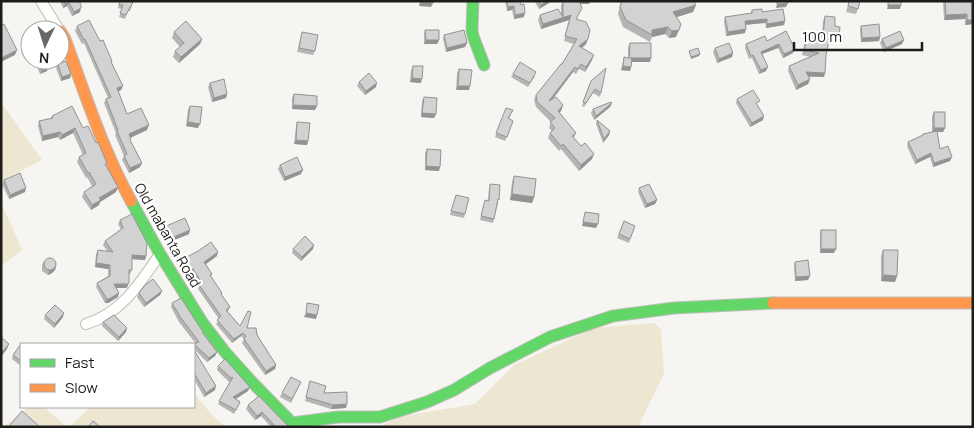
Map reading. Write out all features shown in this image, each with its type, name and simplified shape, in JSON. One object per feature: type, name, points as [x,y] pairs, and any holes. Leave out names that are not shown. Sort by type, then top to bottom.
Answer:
[{"type":"street","name":"Old mabanta Road","points":[[41,1],[53,20]]},
{"type":"street","points":[[473,1],[473,36],[484,65]]},
{"type":"street","name":"Old mabanta Road","points":[[70,53],[89,106],[119,179],[160,254],[202,322],[225,352],[294,425]]},
{"type":"street","points":[[86,324],[116,310],[143,279],[160,254]]},
{"type":"street","points":[[294,425],[338,417],[380,417],[427,402],[454,390],[490,368],[550,337],[613,316],[674,308],[782,302],[973,303]]},
{"type":"shaded area","points":[[1,104],[42,160],[1,181]]},
{"type":"shaded area","points":[[1,202],[22,250],[1,266]]},
{"type":"shaded area","points":[[654,323],[661,329],[664,374],[638,427],[385,427],[384,425],[398,417],[475,404],[514,365],[594,328]]},
{"type":"shaded area","points":[[195,394],[211,414],[226,427],[69,427],[90,408],[195,408]]},
{"type":"shaded area","points":[[28,408],[45,408],[67,427],[3,427]]},
{"type":"building","points":[[64,1],[79,1],[81,8],[74,12],[69,2],[65,4]]},
{"type":"building","points":[[120,1],[133,1],[126,15],[120,13],[123,5],[119,5]]},
{"type":"building","points":[[433,1],[433,3],[420,2]]},
{"type":"building","points":[[507,1],[520,1],[521,5],[524,4],[525,13],[515,15],[514,6],[508,7]]},
{"type":"building","points":[[538,1],[547,1],[541,5]]},
{"type":"building","points":[[563,1],[579,1],[582,8],[576,19],[586,22],[590,30],[588,39],[579,46],[594,55],[586,67],[581,64],[578,69],[575,67],[549,101],[556,97],[563,105],[558,111],[576,133],[572,136],[581,146],[585,143],[594,154],[581,165],[563,144],[561,146],[550,133],[555,128],[550,122],[555,118],[537,102],[536,95],[562,64],[577,39],[565,36],[571,15],[543,24],[540,15],[558,9],[563,17]]},
{"type":"building","points":[[622,1],[694,1],[696,5],[673,12],[681,24],[679,30],[672,31],[668,27],[652,30],[652,35],[626,20],[620,7]]},
{"type":"building","points":[[777,1],[788,1],[788,3],[777,4]]},
{"type":"building","points":[[849,1],[860,1],[858,9],[848,6]]},
{"type":"building","points":[[888,1],[901,1],[901,5],[888,5]]},
{"type":"building","points":[[945,1],[973,1],[973,20],[967,20],[967,14],[946,15]]},
{"type":"building","points":[[762,9],[762,12],[783,9],[785,21],[767,24],[767,19],[745,21],[746,29],[728,32],[725,17],[752,13],[752,10]]},
{"type":"building","points":[[825,16],[835,17],[835,26],[840,27],[839,37],[830,36],[825,73],[806,72],[810,79],[798,85],[789,66],[819,53],[804,50],[808,33],[823,36]]},
{"type":"building","points":[[89,20],[100,41],[103,40],[123,86],[117,88],[127,114],[141,108],[149,125],[129,134],[130,140],[142,163],[130,168],[124,156],[127,154],[106,99],[111,97],[85,39],[77,26]]},
{"type":"building","points":[[186,21],[202,39],[181,57],[175,51],[184,43],[174,32]]},
{"type":"building","points":[[4,24],[17,50],[1,58],[1,25]]},
{"type":"building","points":[[879,24],[880,37],[862,38],[861,26]]},
{"type":"building","points":[[425,30],[439,30],[439,40],[426,40]]},
{"type":"building","points":[[464,30],[467,43],[447,48],[444,35]]},
{"type":"building","points":[[786,31],[795,49],[784,54],[779,44],[761,52],[768,67],[761,70],[753,55],[751,56],[746,44],[765,36],[767,41]]},
{"type":"building","points":[[900,31],[904,40],[886,48],[882,39]]},
{"type":"building","points":[[302,32],[318,35],[315,51],[299,48]]},
{"type":"building","points":[[630,43],[651,43],[651,58],[632,58],[631,67],[623,66],[624,57],[629,58]]},
{"type":"building","points":[[729,43],[733,53],[719,59],[715,48]]},
{"type":"building","points":[[698,48],[700,54],[691,57],[689,51]]},
{"type":"building","points":[[520,62],[536,72],[530,83],[513,74]]},
{"type":"building","points":[[413,66],[423,66],[422,79],[412,78]]},
{"type":"building","points":[[606,68],[601,93],[595,89],[586,103],[583,102],[591,81]]},
{"type":"building","points":[[459,69],[472,70],[470,86],[458,86]]},
{"type":"building","points":[[60,70],[69,70],[71,74],[62,77]]},
{"type":"building","points":[[369,73],[377,83],[366,91],[359,82]]},
{"type":"building","points":[[224,79],[227,94],[214,98],[210,83]]},
{"type":"building","points":[[753,90],[760,101],[756,103],[764,116],[752,123],[737,99]]},
{"type":"building","points":[[294,94],[317,96],[317,106],[293,105]]},
{"type":"building","points":[[424,97],[437,98],[436,114],[422,113]]},
{"type":"building","points":[[612,103],[596,116],[593,109]]},
{"type":"building","points":[[72,106],[83,128],[88,126],[96,143],[98,142],[107,163],[105,164],[118,187],[99,198],[101,200],[92,205],[84,192],[96,184],[79,157],[86,153],[75,128],[62,135],[60,132],[43,136],[39,121],[53,118],[52,116]]},
{"type":"building","points":[[190,106],[202,107],[200,124],[188,122]]},
{"type":"building","points":[[506,108],[513,110],[508,118],[513,121],[507,137],[496,133]]},
{"type":"building","points":[[934,112],[945,112],[945,128],[934,128]]},
{"type":"building","points":[[597,120],[610,131],[604,139]]},
{"type":"building","points":[[297,122],[310,123],[308,141],[296,140]]},
{"type":"building","points":[[937,131],[940,149],[948,146],[952,157],[934,163],[931,153],[917,160],[908,142],[923,134]]},
{"type":"building","points":[[427,149],[441,150],[440,167],[426,166]]},
{"type":"building","points":[[297,157],[303,170],[285,177],[280,165]]},
{"type":"building","points":[[20,173],[26,188],[10,195],[4,180]]},
{"type":"building","points":[[514,176],[536,179],[534,197],[512,194]]},
{"type":"building","points":[[490,184],[500,185],[499,200],[494,219],[481,216],[485,200],[489,201]]},
{"type":"building","points":[[649,184],[657,200],[647,204],[639,188]]},
{"type":"building","points":[[456,195],[469,198],[465,214],[451,211]]},
{"type":"building","points":[[585,212],[599,214],[598,224],[583,222]]},
{"type":"building","points":[[132,214],[147,243],[146,256],[132,255],[132,270],[129,270],[129,283],[114,284],[119,293],[107,299],[97,283],[110,276],[110,265],[96,263],[98,250],[113,252],[105,241],[123,228],[120,220]]},
{"type":"building","points":[[185,218],[190,230],[169,239],[164,227]]},
{"type":"building","points":[[624,221],[635,226],[630,239],[619,234]]},
{"type":"building","points":[[821,230],[836,230],[836,249],[821,249]]},
{"type":"building","points":[[305,236],[314,245],[302,257],[293,249]]},
{"type":"building","points":[[211,242],[218,252],[204,262],[230,307],[226,310],[240,326],[248,311],[251,312],[247,328],[256,328],[257,335],[276,365],[266,371],[244,339],[246,336],[243,333],[234,339],[217,320],[221,316],[199,285],[202,283],[193,269],[191,270],[185,258]]},
{"type":"building","points":[[883,250],[898,250],[897,276],[883,275]]},
{"type":"building","points":[[48,258],[52,258],[56,264],[52,270],[48,270],[44,266],[44,262]]},
{"type":"building","points":[[808,260],[810,276],[796,277],[795,262]]},
{"type":"building","points":[[153,279],[162,291],[146,303],[139,293]]},
{"type":"building","points":[[181,298],[217,352],[209,358],[195,345],[199,342],[172,303]]},
{"type":"building","points":[[307,303],[319,305],[317,315],[306,313]]},
{"type":"building","points":[[55,305],[64,313],[55,324],[45,315]]},
{"type":"building","points":[[114,315],[127,328],[119,337],[103,322]]},
{"type":"building","points":[[1,337],[9,344],[2,352],[1,352]]},
{"type":"building","points":[[20,345],[20,360],[13,355]]},
{"type":"building","points":[[195,352],[216,386],[206,393],[195,375]]},
{"type":"building","points":[[225,359],[250,387],[233,397],[240,402],[236,410],[219,401],[233,377],[231,378],[218,366]]},
{"type":"building","points":[[291,377],[301,382],[292,399],[282,393]]},
{"type":"building","points":[[310,381],[326,386],[324,393],[347,392],[347,404],[333,405],[306,397]]},
{"type":"building","points":[[259,396],[289,427],[276,427],[262,412],[257,416],[248,405]]},
{"type":"building","points":[[22,411],[40,427],[12,427],[10,425]]},
{"type":"building","points":[[93,421],[99,426],[99,427],[88,427]]},
{"type":"traffic: fast","points":[[473,1],[473,36],[484,65]]},
{"type":"traffic: fast","points":[[131,201],[160,254],[202,322],[225,352],[296,427]]},
{"type":"traffic: fast","points":[[292,423],[338,417],[380,417],[427,402],[454,390],[490,368],[550,337],[613,316],[674,308],[773,303]]},
{"type":"traffic: slow","points":[[70,53],[103,142],[131,201]]},
{"type":"traffic: slow","points":[[773,303],[973,303]]}]
